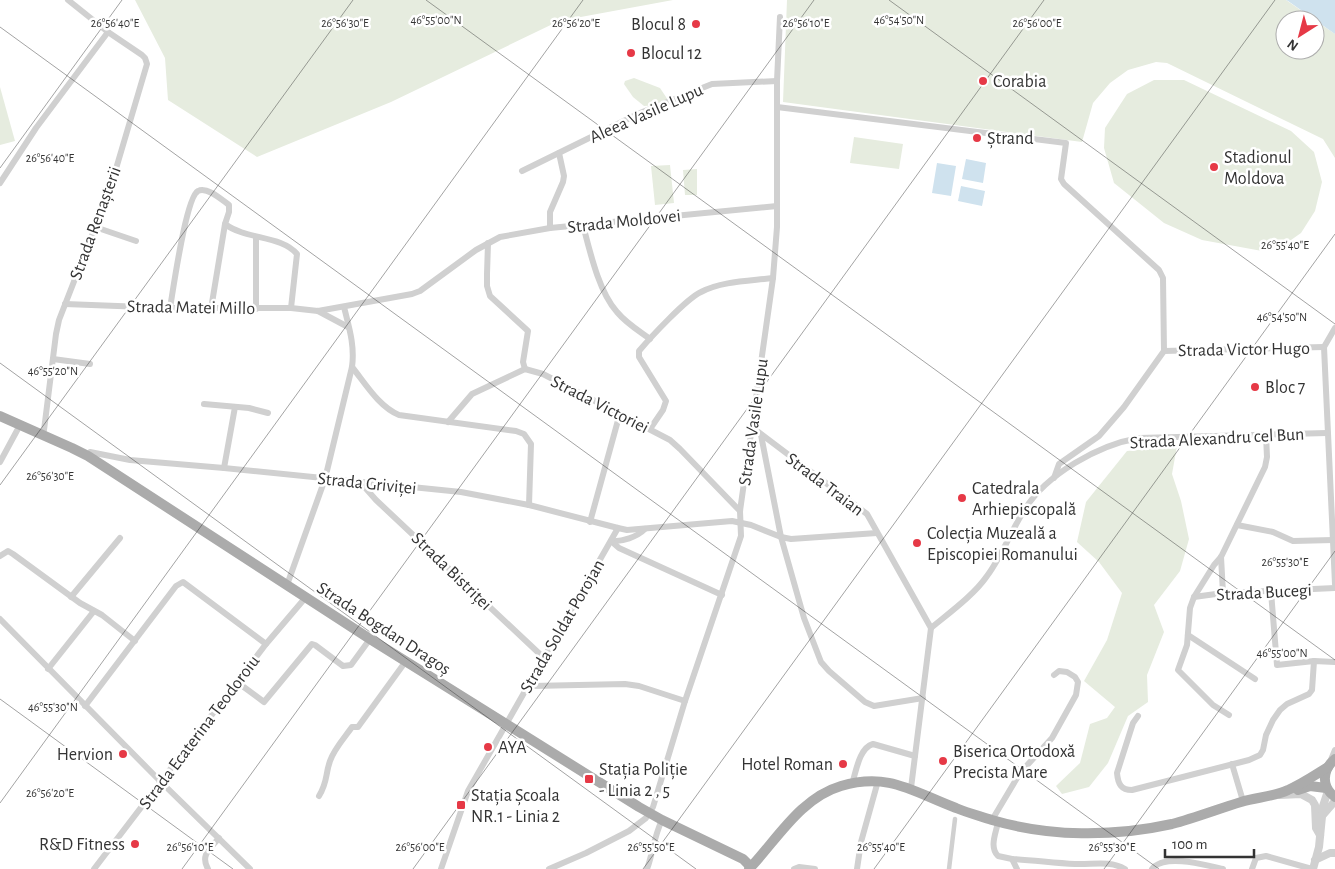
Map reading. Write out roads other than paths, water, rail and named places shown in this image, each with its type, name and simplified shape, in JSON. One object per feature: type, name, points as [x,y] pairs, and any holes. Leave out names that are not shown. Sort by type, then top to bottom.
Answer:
[{"type":"main road","name":"Strada Bogdan Dragoș","points":[[0,416],[88,456],[370,639],[649,813],[743,859],[750,868]]},
{"type":"main road","points":[[1289,790],[1331,763]]},
{"type":"main road","points":[[1330,792],[1324,776],[1331,763]]},
{"type":"main road","points":[[750,868],[794,817],[813,800],[839,786],[852,784],[878,781],[896,783],[956,808],[995,821],[1059,832],[1122,832],[1173,823],[1243,801],[1289,790],[1310,786],[1330,792]]},
{"type":"street","name":"Strada Renașterii","points":[[42,434],[56,334],[65,304],[110,189],[147,64],[142,55],[108,32],[68,0]]},
{"type":"street","name":"Strada Vasile Lupu","points":[[649,813],[653,807],[685,702],[741,536],[740,511],[773,278],[777,206],[777,81],[780,17]]},
{"type":"street","points":[[0,183],[36,128],[108,32]]},
{"type":"street","name":"Aleea Vasile Lupu","points":[[522,170],[640,113],[712,84],[777,81]]},
{"type":"street","name":"Strada Victor Hugo","points":[[777,107],[1066,143],[1062,179],[1064,184],[1158,270],[1163,278],[1164,351],[1124,407],[1099,436],[1059,464],[1054,478]]},
{"type":"street","points":[[550,228],[550,212],[564,176],[558,153]]},
{"type":"street","points":[[170,308],[183,231],[193,198],[196,192],[200,190],[209,192],[229,205],[211,309]]},
{"type":"street","name":"Strada Moldovei","points":[[476,250],[500,237],[550,228],[777,206]]},
{"type":"street","points":[[225,224],[235,230],[256,237],[287,244],[297,254],[291,308]]},
{"type":"street","points":[[583,226],[597,274],[611,304],[622,318],[650,340]]},
{"type":"street","points":[[95,228],[136,241]]},
{"type":"street","points":[[256,237],[256,309]]},
{"type":"street","points":[[448,422],[472,394],[525,369],[523,362],[528,332],[490,296],[486,274],[488,243]]},
{"type":"street","name":"Strada Matei Millo","points":[[65,304],[211,309],[291,308],[318,311],[420,291],[476,250]]},
{"type":"street","points":[[650,429],[663,410],[666,401],[639,357],[639,351],[687,302],[701,292],[740,282],[773,278]]},
{"type":"street","points":[[288,585],[326,479],[352,367],[353,349],[344,307]]},
{"type":"street","name":"Strada Matei Millo","points":[[318,311],[348,327]]},
{"type":"street","points":[[1335,328],[1324,347],[1335,584]]},
{"type":"street","name":"Strada Victor Hugo","points":[[1164,351],[1324,347]]},
{"type":"street","points":[[53,358],[90,364]]},
{"type":"street","points":[[352,367],[393,413],[405,417],[511,430],[524,434],[531,444],[529,505]]},
{"type":"street","name":"Strada Victoriei","points":[[525,369],[543,374],[670,440],[740,511]]},
{"type":"street","points":[[204,404],[268,413]]},
{"type":"street","points":[[224,468],[235,407]]},
{"type":"street","points":[[590,522],[620,413]]},
{"type":"street","points":[[0,462],[20,425]]},
{"type":"street","name":"Strada Traian","points":[[752,428],[867,514],[931,628]]},
{"type":"street","name":"Strada Alexandru cel Bun","points":[[931,628],[987,578],[1028,505],[1039,491],[1078,461],[1096,452],[1128,440],[1139,438],[1327,433]]},
{"type":"street","points":[[761,435],[781,538],[804,618],[821,662],[865,702],[874,706],[923,698]]},
{"type":"street","points":[[1229,715],[1213,704],[1178,670],[1187,645],[1190,608],[1194,597],[1214,564],[1222,557],[1265,467],[1267,457],[1266,435]]},
{"type":"street","name":"Strada Griviței","points":[[88,456],[90,452],[123,460],[224,468],[461,492],[529,505],[618,528],[741,522],[781,538],[791,539],[877,533]]},
{"type":"street","name":"Strada Bistriței","points":[[361,483],[376,500],[544,658]]},
{"type":"street","points":[[1238,525],[1274,532],[1293,540],[1333,540]]},
{"type":"street","name":"Strada Soldat Porojan","points":[[440,869],[468,791],[618,528]]},
{"type":"street","name":"Strada Griviței","points":[[611,541],[618,542],[642,532],[646,528]]},
{"type":"street","points":[[72,596],[120,538]]},
{"type":"street","points":[[611,541],[619,548],[722,595]]},
{"type":"street","points":[[0,556],[8,551],[13,554],[135,641]]},
{"type":"street","points":[[1222,557],[1223,593]]},
{"type":"street","points":[[85,706],[176,586],[183,582],[266,644]]},
{"type":"street","name":"Strada Bucegi","points":[[1194,597],[1223,593],[1335,588]]},
{"type":"street","points":[[1271,592],[1277,665],[1314,661],[1335,662]]},
{"type":"street","name":"Strada Ecaterina Teodoroiu","points":[[94,869],[266,644],[306,597]]},
{"type":"street","points":[[48,669],[94,611]]},
{"type":"street","points":[[0,619],[160,782],[250,869]]},
{"type":"street","points":[[911,788],[931,628]]},
{"type":"street","points":[[1188,635],[1256,679]]},
{"type":"street","points":[[237,682],[264,702],[312,644],[343,666],[346,666],[351,665],[370,639]]},
{"type":"street","points":[[319,796],[326,783],[329,763],[333,755],[352,727],[358,727],[406,661]]},
{"type":"street","points":[[1138,716],[1133,723],[1118,773],[1118,781],[1126,790],[1256,758],[1263,750],[1266,735],[1280,710],[1312,690],[1314,661]]},
{"type":"street","points":[[1054,675],[1058,670],[1067,672],[1075,678],[1078,682],[1076,695],[1052,738],[1020,773],[995,821],[994,850],[998,856],[1012,859],[1078,864],[1104,863],[1125,869]]},
{"type":"street","points":[[529,684],[532,686],[625,684],[640,686],[685,702]]},
{"type":"street","points":[[852,784],[864,749],[868,746],[873,744],[915,756]]},
{"type":"street","points":[[1331,763],[1335,750]]},
{"type":"street","points":[[1232,764],[1243,801]]},
{"type":"street","points":[[857,869],[861,842],[878,781]]},
{"type":"street","points":[[1252,869],[1256,858],[1266,856],[1312,869],[1321,838],[1322,816],[1330,792]]},
{"type":"street","points":[[1275,794],[1301,794],[1312,800],[1316,828],[1321,838]]},
{"type":"street","points":[[1322,816],[1335,802]]},
{"type":"street","points":[[549,869],[629,831],[646,818],[649,813]]},
{"type":"street","points":[[950,869],[955,819]]},
{"type":"street","points":[[646,869],[652,855],[655,836],[662,820]]},
{"type":"street","points":[[208,869],[204,862],[204,857],[219,838]]},
{"type":"street","points":[[1315,860],[1330,853],[1335,853]]},
{"type":"street","points":[[1012,859],[1017,869]]},
{"type":"street","points":[[1152,869],[1155,865],[1164,862],[1188,862],[1224,869]]},
{"type":"street","points":[[794,869],[799,867],[811,869]]},
{"type":"water","points":[[1286,0],[1335,0],[1335,34],[1325,27],[1325,10],[1301,10]]},
{"type":"water","points":[[966,159],[986,163],[983,183],[962,179]]},
{"type":"water","points":[[937,163],[956,166],[951,196],[932,193]]},
{"type":"water","points":[[961,186],[985,191],[982,206],[958,201]]},
{"type":"place","name":"Blocul 8","points":[[696,24]]},
{"type":"place","name":"Blocul 12","points":[[631,53]]},
{"type":"place","name":"Corabia","points":[[983,81]]},
{"type":"place","name":"Ștrand","points":[[977,138]]},
{"type":"place","name":"Stadionul Moldova","points":[[1214,167]]},
{"type":"place","name":"Bloc 7","points":[[1255,387]]},
{"type":"place","name":"Catedrala Arhiepiscopală","points":[[962,498]]},
{"type":"place","name":"Colecția Muzeală a Episcopiei Romanului","points":[[917,543]]},
{"type":"place","name":"AYA","points":[[488,747]]},
{"type":"place","name":"Hervion","points":[[123,754]]},
{"type":"place","name":"Biserica Ortodoxă Precista Mare","points":[[943,761]]},
{"type":"place","name":"Hotel Roman","points":[[843,764]]},
{"type":"place","name":"Stația Poliție - Linia 2 , 5","points":[[589,779]]},
{"type":"place","name":"Stația Școala NR.1 - Linia 2","points":[[461,805]]},
{"type":"place","name":"R&D Fitness","points":[[135,844]]}]
